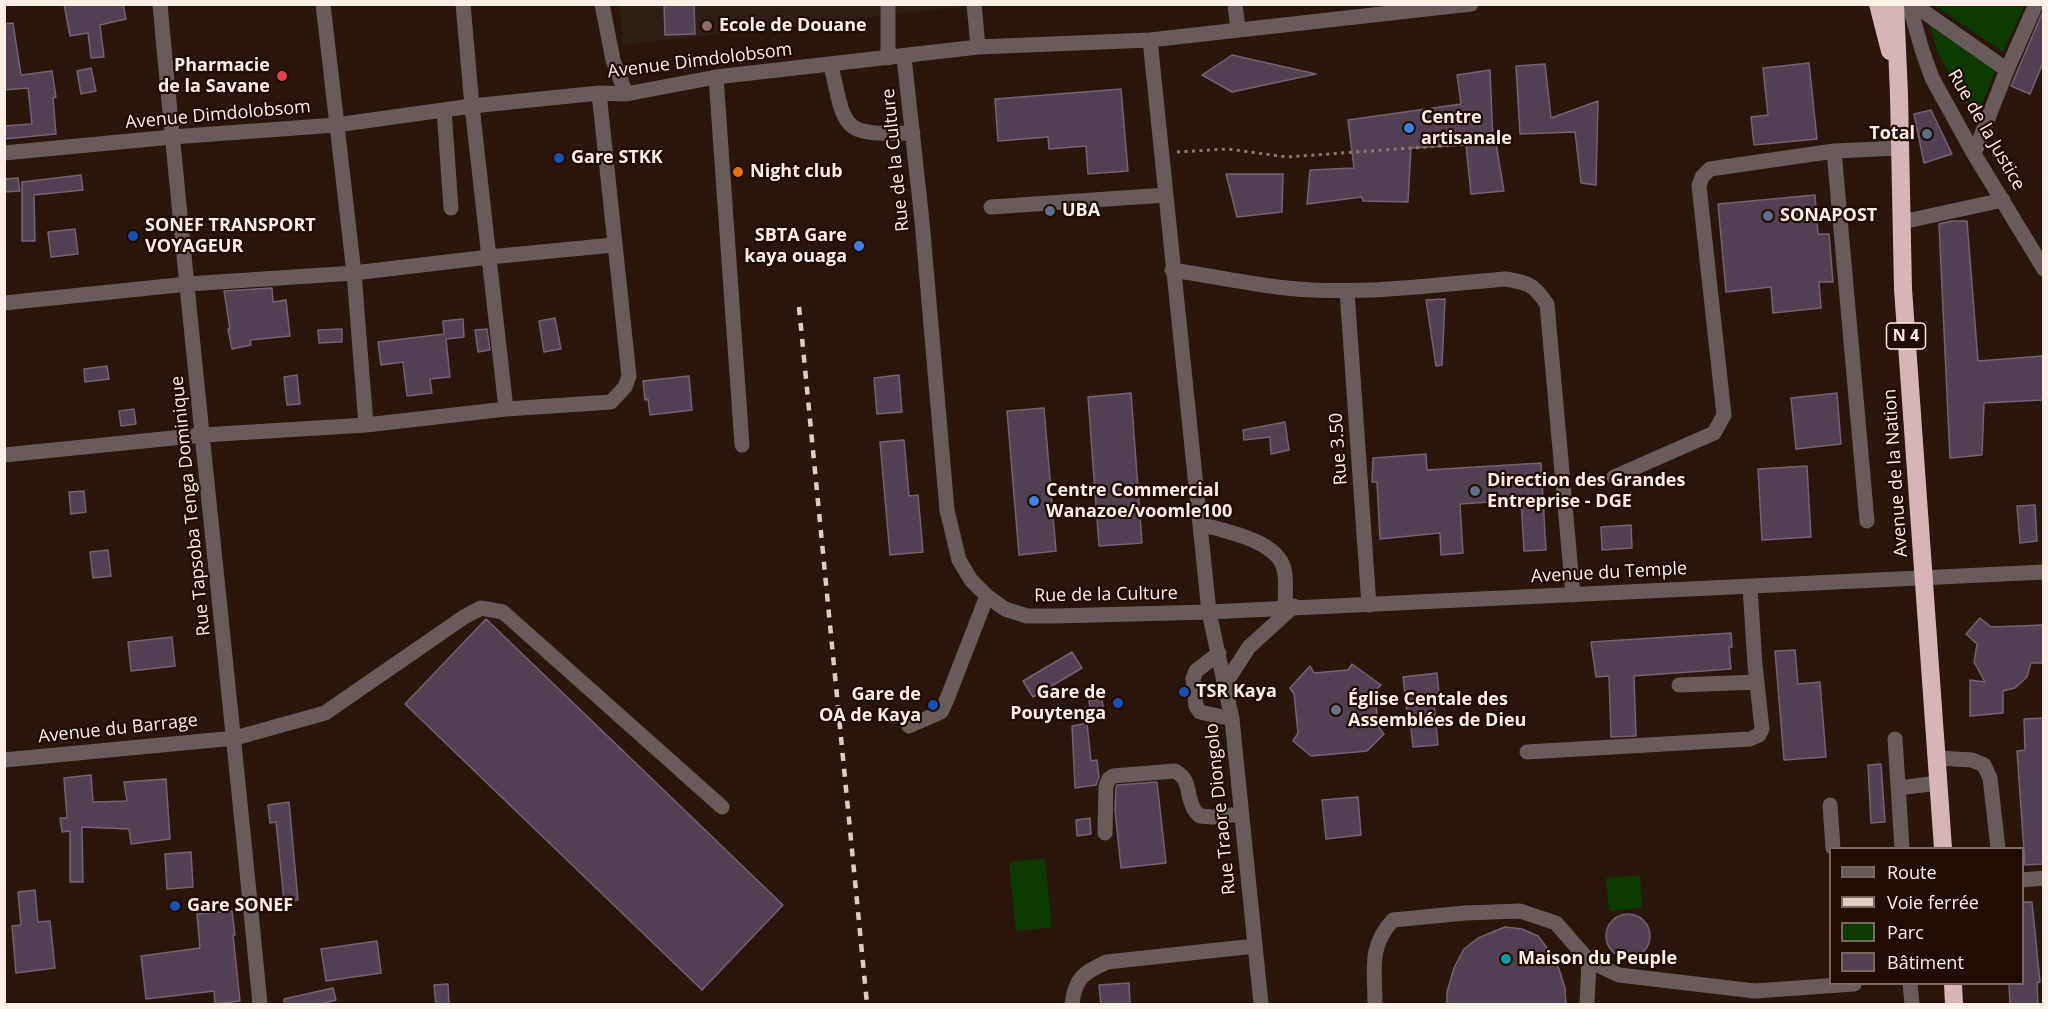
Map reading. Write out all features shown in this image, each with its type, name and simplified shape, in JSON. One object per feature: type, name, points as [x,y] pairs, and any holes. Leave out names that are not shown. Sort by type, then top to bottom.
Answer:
[{"type":"highway","name":"Avenue de la Nation","points":[[1878,4],[1899,94]]},
{"type":"highway","name":"Avenue de la Nation","points":[[1895,4],[1903,290],[1943,847]]},
{"type":"highway","points":[[1953,985],[1954,1005]]},
{"type":"street","name":"Rue Tapsoba Tenga Dominique","points":[[160,4],[260,1005]]},
{"type":"street","points":[[323,4],[354,273],[366,425]]},
{"type":"street","points":[[463,4],[472,106],[506,409]]},
{"type":"street","points":[[602,4],[613,60],[626,94]]},
{"type":"street","points":[[888,4],[888,58]]},
{"type":"street","points":[[974,4],[978,47]]},
{"type":"street","points":[[1235,4],[1238,29]]},
{"type":"street","name":"Avenue Dimdolobsom","points":[[4,153],[172,137],[336,125],[472,106],[599,93],[626,94],[717,77],[978,47],[1150,40],[1471,4]]},
{"type":"street","points":[[1911,4],[2007,70]]},
{"type":"street","name":"Rue de la Justice","points":[[1911,4],[1922,50],[1932,78],[1974,154],[2043,269]]},
{"type":"street","points":[[1974,154],[2036,4]]},
{"type":"street","points":[[1150,40],[1209,612]]},
{"type":"street","name":"Rue de la Culture","points":[[904,57],[922,221],[947,510],[959,560],[971,580],[987,596],[1005,609],[1027,616],[1209,612]]},
{"type":"street","points":[[831,65],[842,115],[850,126],[862,132],[875,134],[913,133]]},
{"type":"street","points":[[717,77],[742,445]]},
{"type":"street","points":[[4,455],[203,435],[366,425],[506,409],[611,402],[621,394],[629,376],[599,93]]},
{"type":"street","points":[[444,110],[451,208]]},
{"type":"street","points":[[1614,477],[1714,434],[1724,415],[1699,186],[1702,177],[1710,169],[1834,151],[1899,148]]},
{"type":"street","points":[[1834,151],[1867,521]]},
{"type":"street","points":[[991,207],[1166,195]]},
{"type":"street","points":[[1902,222],[2003,200]]},
{"type":"street","points":[[4,303],[188,284],[354,273],[489,256],[615,245]]},
{"type":"street","points":[[1173,270],[1286,288],[1347,291],[1506,279],[1527,282],[1547,304],[1573,594]]},
{"type":"street","name":"Rue 3.50","points":[[1347,291],[1369,605]]},
{"type":"street","points":[[1200,524],[1253,539],[1278,558],[1284,569],[1290,607],[1249,647],[1225,684]]},
{"type":"street","name":"Avenue du Temple","points":[[1209,612],[2043,572]]},
{"type":"street","points":[[1527,752],[1750,739],[1759,735],[1762,729],[1750,586]]},
{"type":"street","points":[[909,726],[941,712],[987,596]]},
{"type":"street","name":"Avenue du Barrage","points":[[4,760],[235,738],[325,713],[464,617],[481,608],[503,612],[722,807]]},
{"type":"street","name":"Rue Traore Diongolo","points":[[1209,612],[1232,718],[1261,1005]]},
{"type":"street","points":[[1219,653],[1196,671],[1193,678],[1196,706],[1200,712],[1232,718]]},
{"type":"street","points":[[1679,685],[1757,682]]},
{"type":"street","points":[[1895,739],[1902,847]]},
{"type":"street","points":[[1937,758],[1972,760],[1984,765],[1990,777],[1998,847]]},
{"type":"street","points":[[1105,833],[1107,786],[1109,779],[1113,776],[1175,771],[1182,775],[1189,788],[1193,807],[1200,816],[1242,814]]},
{"type":"street","points":[[1898,788],[1939,783]]},
{"type":"street","points":[[1830,805],[1833,847]]},
{"type":"street","points":[[2024,880],[2043,878]]},
{"type":"street","points":[[1375,1005],[1374,951],[1382,931],[1392,920],[1465,913],[1520,911],[1556,923],[1589,961],[1618,975],[1753,998],[1840,985]]},
{"type":"street","points":[[1072,1005],[1074,988],[1086,971],[1107,962],[1255,946]]},
{"type":"street","points":[[1587,1005],[1589,961]]},
{"type":"street","points":[[1910,985],[1912,1005]]},
{"type":"path","points":[[1162,153],[1228,149],[1287,157],[1453,145]]},
{"type":"shaded area","name":"Ecole de Douane","points":[[960,4],[961,7],[623,45],[619,5]]},
{"type":"green space","points":[[1934,5],[2025,5],[2003,52]]},
{"type":"green space","points":[[1929,22],[1996,68],[1976,121],[1938,54]]},
{"type":"green space","points":[[1045,858],[1052,927],[1016,931],[1009,862]]},
{"type":"green space","points":[[1640,875],[1642,908],[1609,911],[1606,878]]},
{"type":"building","points":[[64,4],[123,4],[126,19],[100,25],[104,57],[91,58],[88,33],[70,36]]},
{"type":"building","points":[[664,4],[694,4],[695,34],[665,35]]},
{"type":"building","points":[[2043,11],[2043,63],[2030,94],[2011,86]]},
{"type":"building","points":[[13,23],[21,75],[52,71],[56,97],[53,98],[56,134],[4,139],[4,126],[32,124],[28,88],[4,90],[4,24]]},
{"type":"building","points":[[1232,55],[1316,74],[1232,92],[1202,75]]},
{"type":"building","points":[[1809,63],[1817,139],[1754,145],[1751,117],[1768,115],[1763,68]]},
{"type":"building","points":[[1545,64],[1551,118],[1598,101],[1596,185],[1581,183],[1575,132],[1520,134],[1516,66]]},
{"type":"building","points":[[91,68],[96,91],[81,94],[77,71]]},
{"type":"building","points":[[1490,70],[1493,143],[1496,143],[1504,191],[1471,194],[1466,145],[1411,148],[1408,202],[1363,201],[1362,197],[1307,204],[1310,170],[1354,168],[1348,120],[1461,104],[1457,75]]},
{"type":"building","points":[[1121,89],[1128,171],[1088,174],[1086,146],[1049,149],[1048,137],[998,141],[995,99]]},
{"type":"building","points":[[1931,110],[1952,154],[1924,163],[1914,114]]},
{"type":"building","points":[[1226,174],[1283,174],[1282,212],[1237,217]]},
{"type":"building","points":[[81,175],[83,190],[34,195],[35,241],[22,241],[22,182]]},
{"type":"building","points":[[18,178],[20,191],[4,192],[4,179]]},
{"type":"building","points":[[1815,195],[1818,234],[1829,234],[1833,282],[1819,282],[1821,308],[1773,313],[1771,287],[1726,292],[1718,204]]},
{"type":"building","points":[[1967,221],[1978,361],[2043,356],[2043,400],[1984,403],[1982,455],[1950,458],[1939,224]]},
{"type":"building","points":[[75,229],[78,254],[51,257],[48,232]]},
{"type":"building","points":[[272,288],[273,302],[286,300],[290,336],[250,340],[251,345],[232,349],[224,291]]},
{"type":"building","points":[[1445,299],[1442,365],[1436,366],[1426,300]]},
{"type":"building","points":[[555,318],[561,349],[544,352],[539,321]]},
{"type":"building","points":[[463,319],[464,337],[446,339],[450,377],[430,379],[432,393],[407,396],[403,362],[381,365],[378,342],[444,334],[443,321]]},
{"type":"building","points":[[342,329],[342,342],[319,343],[318,330]]},
{"type":"building","points":[[487,329],[490,350],[478,352],[475,330]]},
{"type":"building","points":[[107,366],[109,379],[85,382],[84,369]]},
{"type":"building","points":[[297,375],[300,404],[287,405],[284,377]]},
{"type":"building","points":[[899,375],[902,412],[877,414],[874,378]]},
{"type":"building","points":[[689,376],[692,410],[650,415],[648,399],[645,400],[643,381]]},
{"type":"building","points":[[1131,393],[1142,543],[1099,546],[1088,397]]},
{"type":"building","points":[[1837,393],[1841,444],[1796,449],[1791,398]]},
{"type":"building","points":[[1044,408],[1056,551],[1019,555],[1007,411]]},
{"type":"building","points":[[134,409],[136,424],[121,426],[119,411]]},
{"type":"building","points":[[1285,422],[1289,450],[1271,454],[1270,437],[1244,440],[1243,430]]},
{"type":"building","points":[[904,440],[909,496],[918,495],[923,552],[890,555],[880,442]]},
{"type":"building","points":[[1426,454],[1427,470],[1541,463],[1546,550],[1524,551],[1521,500],[1460,504],[1463,553],[1441,555],[1440,533],[1380,539],[1377,482],[1372,482],[1373,458]]},
{"type":"building","points":[[1807,466],[1811,537],[1762,540],[1758,469]]},
{"type":"building","points":[[84,491],[86,512],[71,514],[69,492]]},
{"type":"building","points":[[2035,505],[2037,541],[2020,543],[2017,506]]},
{"type":"building","points":[[1631,525],[1632,548],[1602,550],[1601,527]]},
{"type":"building","points":[[108,550],[111,576],[93,578],[90,552]]},
{"type":"building","points":[[1980,618],[1991,627],[2043,625],[2043,663],[2031,663],[2027,677],[2015,688],[2003,691],[2003,713],[1970,716],[1970,680],[1985,682],[1974,662],[1977,644],[1966,634]]},
{"type":"building","points":[[486,619],[783,905],[702,990],[405,704]]},
{"type":"building","points":[[1731,633],[1732,647],[1729,647],[1731,669],[1634,676],[1636,736],[1611,737],[1609,676],[1596,677],[1591,642]]},
{"type":"building","points":[[172,637],[175,666],[131,671],[128,642]]},
{"type":"building","points":[[1795,650],[1798,684],[1820,682],[1826,757],[1784,760],[1775,651]]},
{"type":"building","points":[[1072,652],[1082,668],[1033,697],[1023,681]]},
{"type":"building","name":"Église Centale des Assemblées de Dieu","points":[[1352,664],[1381,685],[1375,691],[1378,726],[1384,734],[1367,751],[1311,756],[1293,741],[1298,733],[1294,694],[1290,688],[1310,666],[1314,673],[1348,670]]},
{"type":"building","points":[[1437,673],[1440,702],[1434,703],[1438,745],[1413,747],[1403,677]]},
{"type":"building","points":[[1102,699],[1104,715],[1091,716],[1089,701]]},
{"type":"building","points":[[2043,718],[2043,864],[2025,865],[2017,751],[2025,750],[2024,719]]},
{"type":"building","points":[[1087,723],[1091,761],[1097,760],[1099,777],[1096,785],[1075,788],[1072,726]]},
{"type":"building","points":[[1881,764],[1885,822],[1871,823],[1868,765]]},
{"type":"building","points":[[91,775],[93,802],[127,801],[124,782],[166,779],[170,839],[131,844],[129,829],[82,827],[83,882],[70,882],[70,831],[62,832],[60,818],[67,818],[64,778]]},
{"type":"building","points":[[1157,782],[1166,863],[1121,868],[1115,810],[1117,785]]},
{"type":"building","points":[[1358,797],[1361,835],[1326,839],[1322,800]]},
{"type":"building","points":[[289,802],[298,900],[284,901],[276,822],[270,823],[268,805]]},
{"type":"building","points":[[1090,818],[1091,834],[1077,836],[1076,820]]},
{"type":"building","points":[[191,852],[193,887],[167,889],[165,854]]},
{"type":"building","points":[[35,890],[38,922],[50,921],[55,968],[16,973],[12,926],[21,925],[18,892]]},
{"type":"building","points":[[2024,902],[2032,902],[2040,982],[2037,983],[2038,1005],[2010,1005],[2009,985],[2024,985]]},
{"type":"building","points":[[232,911],[240,1001],[215,1004],[214,991],[146,999],[141,956],[200,948],[197,914]]},
{"type":"building","points":[[1628,914],[1643,921],[1650,936],[1643,951],[1628,958],[1613,951],[1606,936],[1613,921]]},
{"type":"building","name":"Maison du Peuple","points":[[1505,927],[1522,929],[1538,936],[1559,969],[1565,988],[1566,1005],[1447,1005],[1447,992],[1454,968],[1464,949],[1478,938]]},
{"type":"building","points":[[377,941],[381,973],[326,981],[321,949]]},
{"type":"building","points":[[1129,983],[1130,1005],[1101,1005],[1099,985]]},
{"type":"building","points":[[448,984],[449,1005],[436,1005],[434,985]]},
{"type":"building","points":[[333,988],[336,1000],[317,1005],[285,1005],[284,999]]},
{"type":"railway","points":[[799,307],[867,1004]]},
{"type":"place","name":"Ecole de Douane","points":[[707,26]]},
{"type":"place","name":"Pharmacie de la Savane","points":[[282,76]]},
{"type":"place","name":"Centre artisanale","points":[[1409,128]]},
{"type":"place","name":"Total","points":[[1927,134]]},
{"type":"place","name":"Gare STKK","points":[[559,158]]},
{"type":"place","name":"Night club","points":[[738,172]]},
{"type":"place","name":"UBA","points":[[1050,211]]},
{"type":"place","name":"SONAPOST","points":[[1768,216]]},
{"type":"place","name":"SONEF TRANSPORT VOYAGEUR","points":[[133,236]]},
{"type":"place","name":"SBTA Gare kaya ouaga","points":[[859,246]]},
{"type":"place","name":"Direction des Grandes Entreprise - DGE","points":[[1475,491]]},
{"type":"place","name":"Centre Commercial Wanazoe/voomle100","points":[[1034,501]]},
{"type":"place","name":"TSR Kaya","points":[[1184,692]]},
{"type":"place","name":"Gare de Pouytenga","points":[[1118,703]]},
{"type":"place","name":"Gare de OA de Kaya","points":[[933,705]]},
{"type":"place","name":"Église Centale des Assemblées de Dieu","points":[[1336,710]]},
{"type":"place","name":"Gare SONEF","points":[[175,906]]},
{"type":"place","name":"Maison du Peuple","points":[[1506,959]]}]
